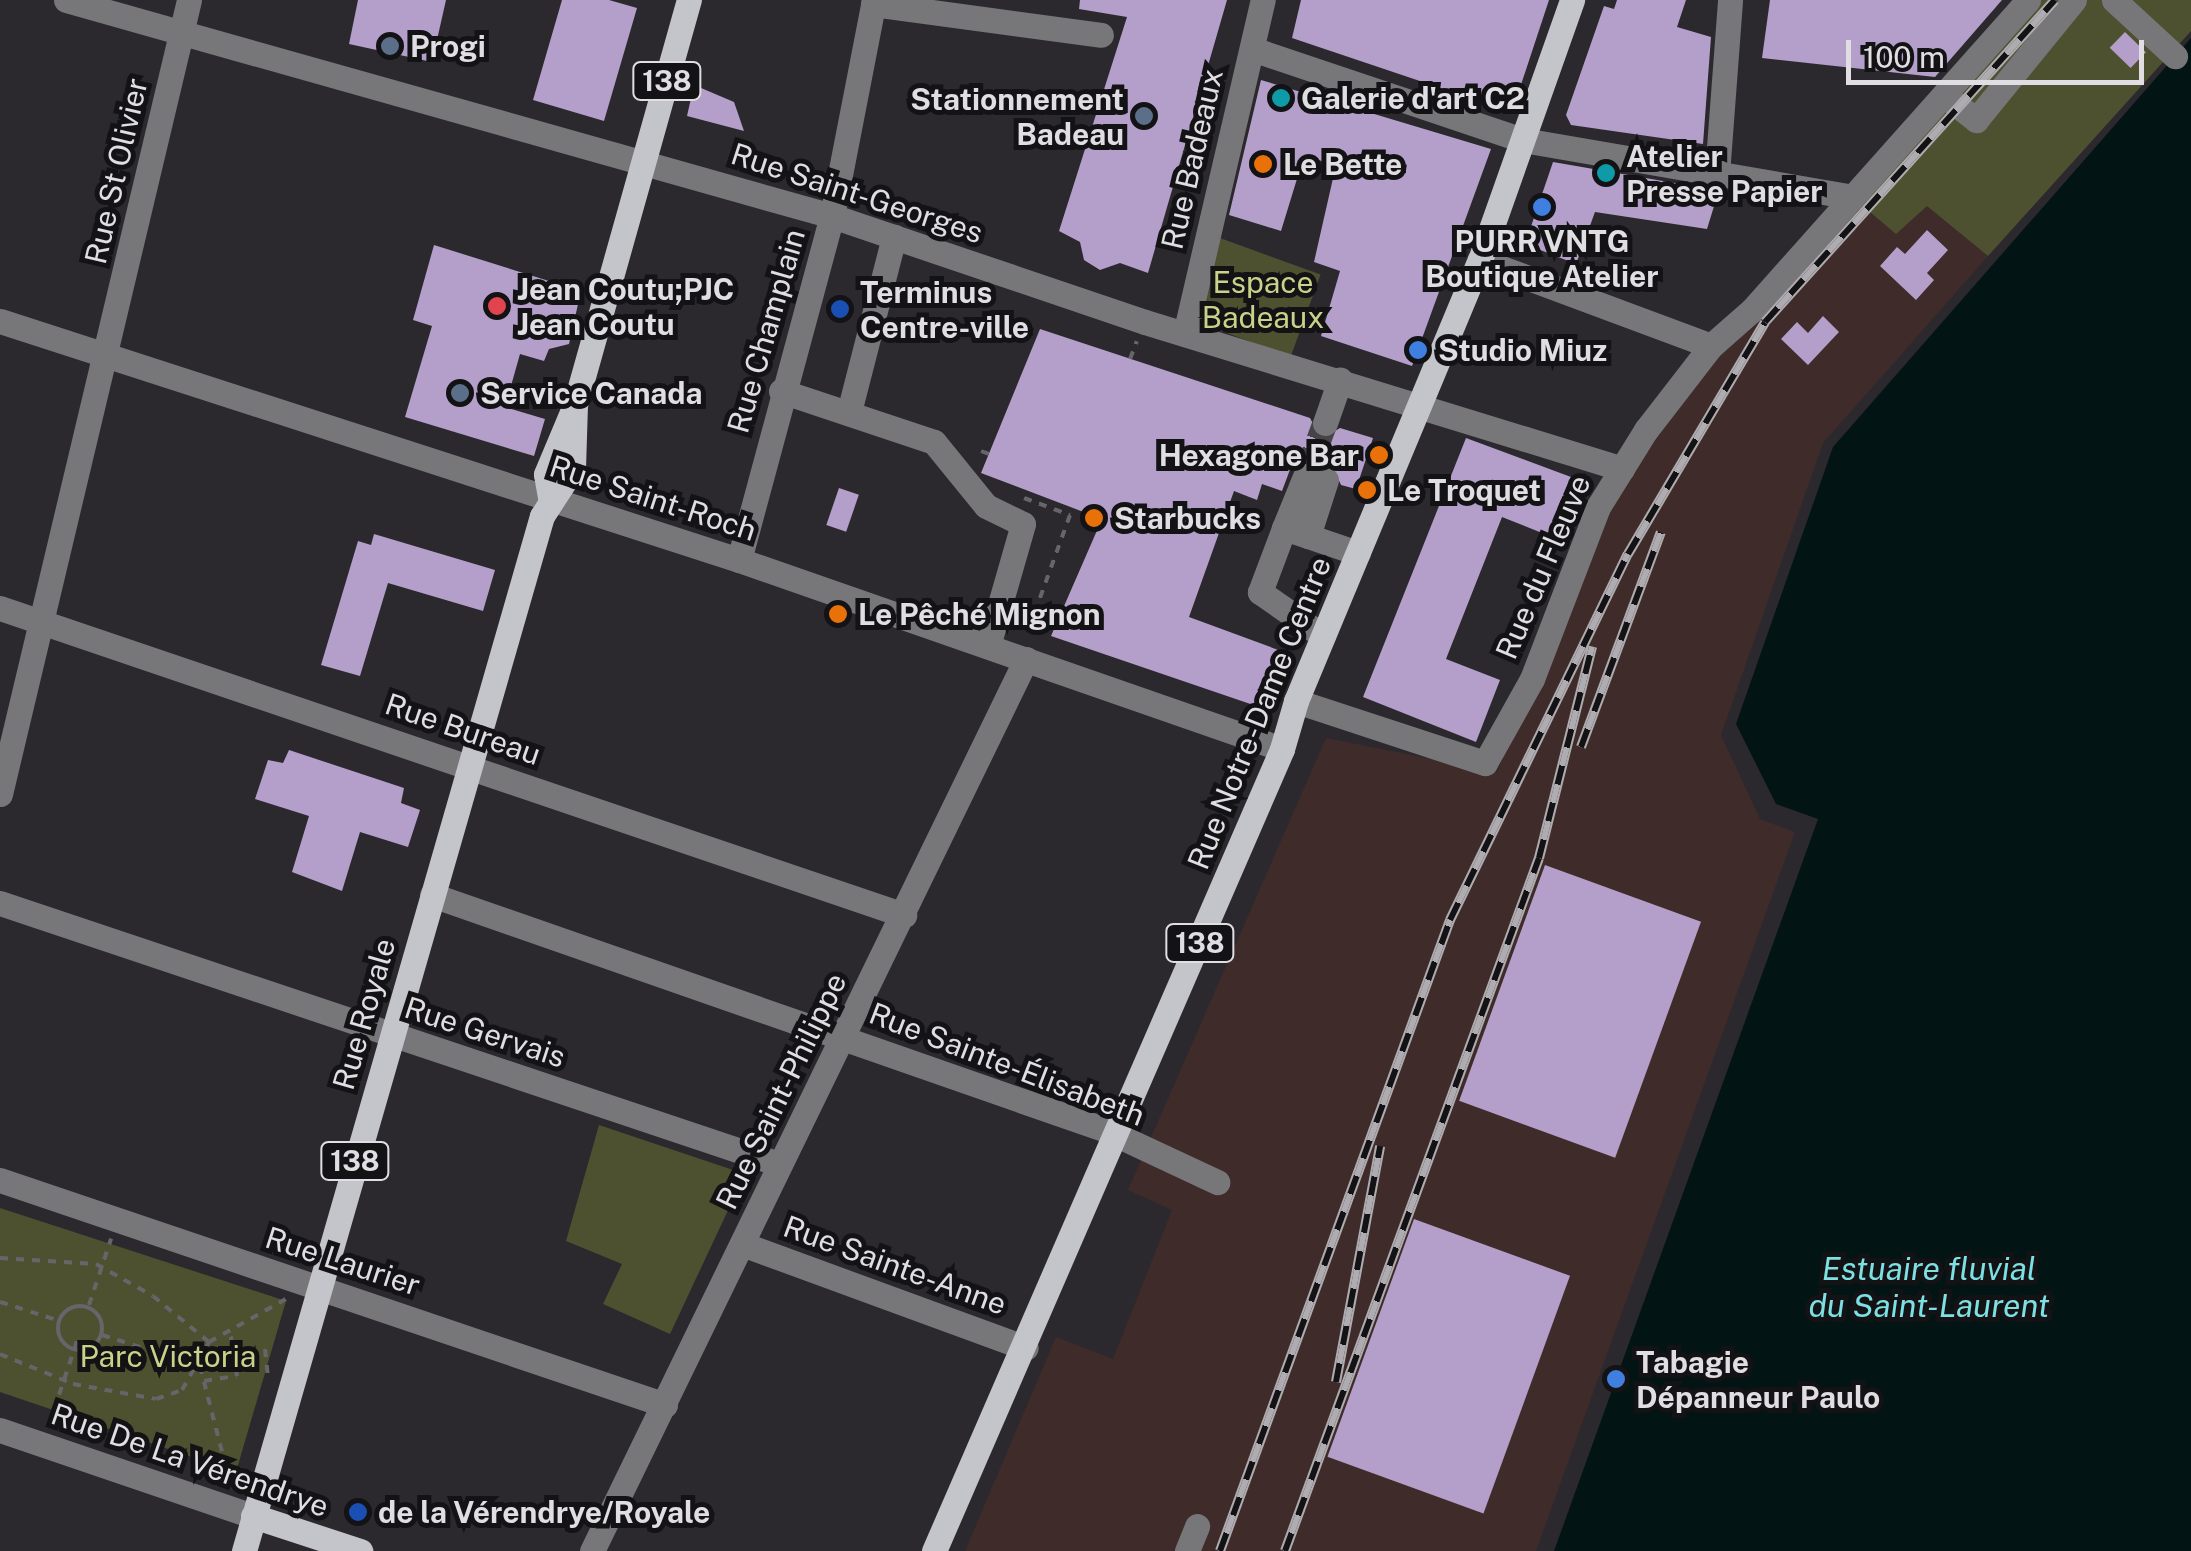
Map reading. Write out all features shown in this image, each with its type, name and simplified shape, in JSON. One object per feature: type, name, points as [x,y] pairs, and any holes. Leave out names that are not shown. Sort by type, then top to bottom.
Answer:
[{"type":"main road","name":"Rue Royale","points":[[244,1551],[469,764],[550,497],[548,468],[576,405],[689,0]]},
{"type":"main road","name":"Rue Notre-Dame Centre","points":[[934,1551],[1118,1136],[1282,749],[1296,701],[1480,260],[1572,0]]},
{"type":"main road","name":"Rue De La Vérendrye","points":[[254,1516],[360,1551]]},
{"type":"street","name":"Rue Saint-Georges","points":[[66,0],[180,36],[646,161],[832,216],[1184,334],[1622,469]]},
{"type":"street","name":"Rue St Olivier","points":[[0,794],[108,357],[189,0]]},
{"type":"street","name":"Rue Badeaux","points":[[1184,334],[1263,0]]},
{"type":"street","points":[[1717,174],[1730,0]]},
{"type":"street","name":"Rue du Fleuve","points":[[1296,701],[1485,763],[1532,679],[1598,508],[1622,469],[1710,346],[1852,197],[2028,0]]},
{"type":"street","points":[[1944,95],[1976,120],[2074,0]]},
{"type":"street","points":[[2114,0],[2175,56]]},
{"type":"street","points":[[874,2],[1102,35]]},
{"type":"street","name":"Rue Champlain","points":[[739,560],[781,391],[832,216],[874,2]]},
{"type":"street","points":[[1252,48],[1522,140],[1852,197]]},
{"type":"street","points":[[848,412],[894,237]]},
{"type":"street","points":[[1480,260],[1710,346]]},
{"type":"street","name":"Rue Saint-Roch","points":[[0,321],[550,497],[988,646],[1026,647],[1282,749]]},
{"type":"street","points":[[1325,423],[1340,380]]},
{"type":"street","points":[[781,391],[934,442],[986,506],[1023,524],[988,646]]},
{"type":"street","points":[[1316,477],[1296,532],[1260,592],[1324,636]]},
{"type":"street","points":[[1296,532],[1358,552]]},
{"type":"street","name":"Rue Bureau","points":[[0,608],[469,764],[904,915]]},
{"type":"street","name":"Rue Saint-Philippe","points":[[592,1551],[904,915],[1026,647]]},
{"type":"street","name":"Rue Sainte-Élisabeth","points":[[432,896],[1118,1136],[1217,1182]]},
{"type":"street","name":"Rue Gervais","points":[[0,904],[779,1164]]},
{"type":"street","name":"Rue Laurier","points":[[0,1180],[665,1406]]},
{"type":"street","name":"Rue Sainte-Anne","points":[[742,1244],[1026,1348]]},
{"type":"street","name":"Rue De La Vérendrye","points":[[0,1430],[254,1516]]},
{"type":"street","points":[[1187,1551],[1197,1526]]},
{"type":"path","points":[[981,451],[989,454]]},
{"type":"path","points":[[1070,515],[1072,508]]},
{"type":"path","points":[[1026,647],[1032,621]]},
{"type":"path","points":[[88,1307],[118,1220]]},
{"type":"path","points":[[0,1258],[102,1267],[154,1296],[209,1342]]},
{"type":"path","points":[[0,1354],[64,1381],[156,1398],[182,1390],[200,1366],[209,1342],[292,1296]]},
{"type":"path","points":[[0,1302],[59,1321]]},
{"type":"path","points":[[74,1307],[88,1307],[99,1316],[102,1335],[94,1346],[74,1350],[59,1335],[59,1321],[74,1307]]},
{"type":"path","points":[[204,1380],[237,1376],[230,1331]]},
{"type":"path","points":[[102,1335],[200,1366]]},
{"type":"path","points":[[43,1444],[77,1341]]},
{"type":"path","points":[[233,1354],[265,1350],[268,1376]]},
{"type":"path","points":[[200,1366],[228,1475]]},
{"type":"shaded area","points":[[1857,201],[1927,205],[1988,256],[1823,443],[1721,735],[1760,819],[1795,832],[1536,1551],[965,1551],[1056,1337],[1113,1359],[1172,1210],[1128,1190],[1326,738],[1497,772],[1603,516],[1716,354]]},
{"type":"green space","points":[[2034,0],[2191,0],[2191,31],[1988,256],[1927,206],[1896,234],[1857,201]]},
{"type":"green space","name":"Espace Badeaux","points":[[1220,238],[1321,275],[1291,356],[1190,320]]},
{"type":"green space","points":[[599,1125],[745,1174],[670,1334],[603,1304],[622,1264],[566,1241]]},
{"type":"green space","name":"Parc Victoria","points":[[0,1208],[286,1301],[236,1472],[0,1392]]},
{"type":"water","name":"Estuaire fluvial du Saint-Laurent","points":[[2191,38],[2191,1551],[1554,1551],[1818,819],[1776,804],[1736,724],[1833,447]]},
{"type":"building","points":[[358,0],[446,0],[432,62],[349,44]]},
{"type":"building","points":[[562,0],[609,0],[637,8],[604,121],[533,100]]},
{"type":"building","name":"Stationnement Badeau","points":[[1080,0],[1227,0],[1148,273],[1120,263],[1100,270],[1084,260],[1080,242],[1059,231],[1127,17],[1079,9]]},
{"type":"building","points":[[1301,0],[1549,0],[1512,112],[1292,38]]},
{"type":"building","points":[[1617,0],[1686,0],[1677,27],[1711,37],[1703,144],[1571,125],[1566,115],[1604,6],[1614,9]]},
{"type":"building","points":[[1770,0],[2002,0],[1935,77],[1762,58]]},
{"type":"building","points":[[2125,32],[2146,52],[2131,68],[2110,48]]},
{"type":"building","points":[[1261,80],[1491,149],[1412,366],[1321,336],[1340,271],[1314,262],[1336,165],[1304,156],[1281,231],[1229,215]]},
{"type":"building","points":[[694,85],[734,102],[744,131],[687,116]]},
{"type":"building","points":[[1553,162],[1719,190],[1707,229],[1595,212],[1576,264],[1525,244]]},
{"type":"building","points":[[1927,230],[1948,250],[1927,273],[1934,280],[1916,300],[1880,266],[1897,247],[1905,254]]},
{"type":"building","points":[[434,245],[581,291],[569,344],[549,349],[544,361],[520,354],[505,407],[545,419],[534,456],[405,417],[432,326],[413,320]]},
{"type":"building","points":[[1823,316],[1839,332],[1808,365],[1781,339],[1797,322],[1808,333]]},
{"type":"building","points":[[1040,329],[1310,418],[1321,439],[1340,428],[1373,438],[1356,489],[1341,485],[1332,465],[1305,458],[1291,467],[1282,491],[1262,484],[1257,500],[1234,491],[1189,617],[1292,655],[1280,697],[1274,695],[1268,710],[1051,636],[1102,519],[981,473]]},
{"type":"building","points":[[1466,438],[1571,477],[1547,535],[1502,517],[1446,659],[1500,680],[1476,742],[1363,697]]},
{"type":"building","points":[[839,488],[859,495],[846,532],[826,525]]},
{"type":"building","points":[[374,534],[495,570],[483,611],[388,583],[360,676],[321,665],[358,541],[371,545]]},
{"type":"building","points":[[289,750],[404,788],[401,803],[420,810],[408,847],[360,832],[342,891],[292,872],[309,816],[255,799],[268,760],[283,763]]},
{"type":"building","points":[[1545,865],[1701,922],[1615,1158],[1459,1101]]},
{"type":"building","points":[[1414,1219],[1570,1276],[1483,1514],[1327,1457]]},
{"type":"tunnel","points":[[1306,474],[1325,423]]},
{"type":"railway","points":[[1220,1551],[1450,920],[1628,554],[1765,322],[2055,0]]},
{"type":"railway","points":[[1581,747],[1661,532]]},
{"type":"railway","points":[[1285,1551],[1539,858],[1592,647]]},
{"type":"railway","points":[[1336,1382],[1380,1146]]},
{"type":"place","name":"Progi","points":[[390,46]]},
{"type":"place","name":"Galerie d'art C2","points":[[1281,98]]},
{"type":"place","name":"Stationnement Badeau","points":[[1144,116]]},
{"type":"place","name":"Le Bette","points":[[1263,164]]},
{"type":"place","name":"Atelier Presse Papier","points":[[1606,173]]},
{"type":"place","name":"PURR VNTG Boutique Atelier","points":[[1542,207]]},
{"type":"place","name":"Jean Coutu;PJC Jean Coutu","points":[[497,306]]},
{"type":"place","name":"Terminus Centre-ville","points":[[840,309]]},
{"type":"place","name":"Studio Miuz","points":[[1418,350]]},
{"type":"place","name":"Service Canada","points":[[460,393]]},
{"type":"place","name":"Hexagone Bar","points":[[1379,455]]},
{"type":"place","name":"Le Troquet","points":[[1367,490]]},
{"type":"place","name":"Starbucks","points":[[1094,518]]},
{"type":"place","name":"Le Pêché Mignon","points":[[838,614]]},
{"type":"place","name":"Tabagie Dépanneur Paulo","points":[[1616,1379]]},
{"type":"place","name":"de la Vérendrye/Royale","points":[[358,1512]]}]
